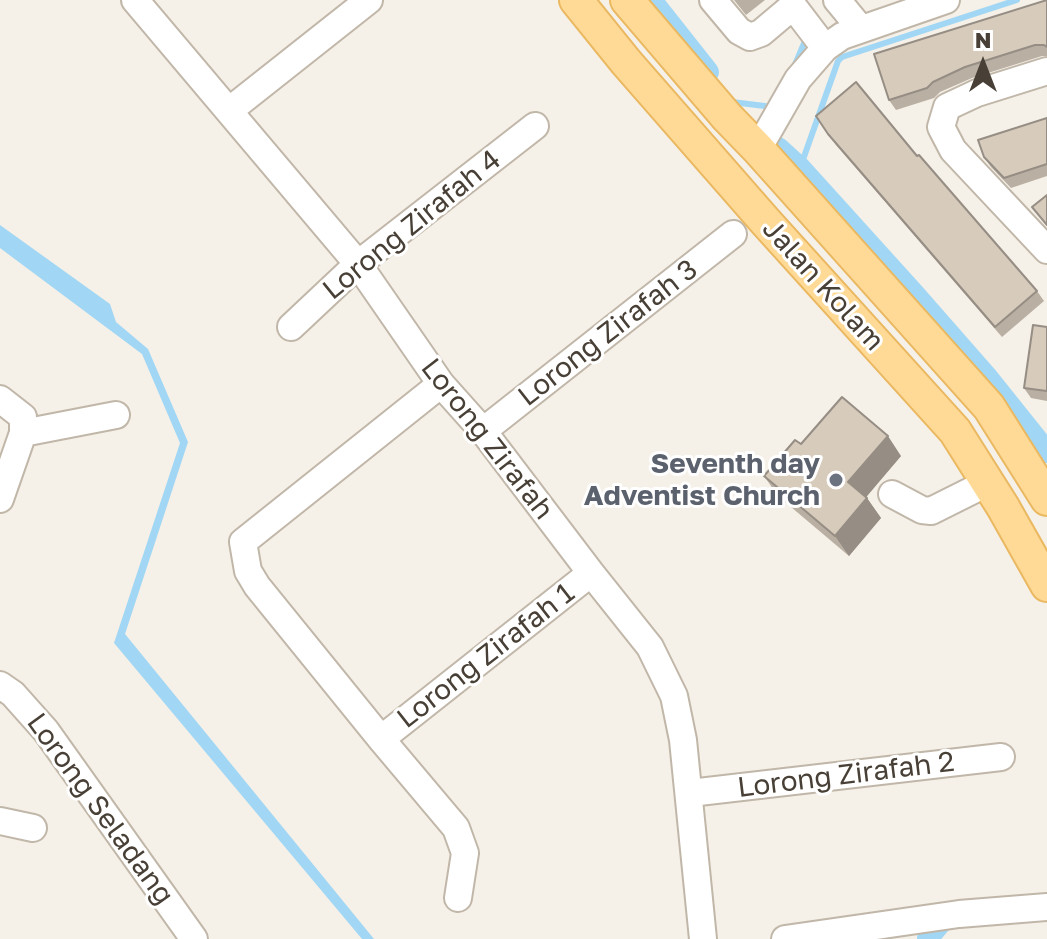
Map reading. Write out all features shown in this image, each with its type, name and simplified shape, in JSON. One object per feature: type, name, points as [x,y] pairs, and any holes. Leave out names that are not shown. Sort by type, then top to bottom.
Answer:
[{"type":"main road","name":"Jalan Kolam","points":[[576,0],[765,221],[955,431],[1047,585]]},
{"type":"main road","name":"Jalan Kolam","points":[[627,0],[727,117],[989,407],[1047,499]]},
{"type":"main road","points":[[758,149],[755,190],[765,221]]},
{"type":"street","name":"Lorong Zirafah","points":[[135,0],[358,264],[441,384],[483,431],[650,647],[674,696],[683,740],[703,939]]},
{"type":"street","points":[[230,110],[369,0]]},
{"type":"street","points":[[713,0],[739,31],[750,37],[761,33],[797,3],[825,48]]},
{"type":"street","points":[[837,0],[861,29]]},
{"type":"street","points":[[758,149],[798,79],[825,48],[842,36],[946,0]]},
{"type":"street","points":[[1047,71],[977,93],[947,107],[941,127],[953,150],[1047,250]]},
{"type":"street","name":"Lorong Zirafah 4","points":[[291,327],[358,264],[535,126]]},
{"type":"street","name":"Lorong Zirafah 3","points":[[483,431],[733,234]]},
{"type":"street","name":"Lorong Zirafah 1","points":[[441,384],[243,542],[248,571],[257,586],[456,828],[465,853],[458,898]]},
{"type":"street","points":[[0,399],[23,417],[23,433],[0,499]]},
{"type":"street","points":[[23,433],[116,415]]},
{"type":"street","points":[[892,494],[922,510],[931,511],[987,483]]},
{"type":"street","name":"Lorong Zirafah 1","points":[[381,739],[591,573]]},
{"type":"street","name":"Lorong Seladang","points":[[0,685],[13,694],[46,731],[194,939]]},
{"type":"street","name":"Lorong Zirafah 2","points":[[690,793],[1001,757]]},
{"type":"street","points":[[0,821],[33,828]]},
{"type":"street","points":[[785,939],[958,927],[1047,907]]},
{"type":"water","points":[[0,225],[110,304],[116,322],[148,349],[188,442],[125,634],[374,939],[362,939],[114,643],[180,443],[142,354],[0,248]]},
{"type":"building","points":[[1047,0],[1047,47],[1035,45],[965,67],[927,88],[889,100],[874,54]]},
{"type":"building","points":[[856,82],[1037,291],[995,327],[828,134],[816,116]]},
{"type":"building","points":[[1047,118],[1047,164],[1004,178],[984,157],[978,140]]},
{"type":"building","points":[[1047,195],[1047,225],[1032,207]]},
{"type":"building","points":[[1033,325],[1047,327],[1047,391],[1024,388]]},
{"type":"building","name":"Seventh day Adventist Church","points":[[842,397],[888,436],[848,482],[867,498],[835,536],[764,476],[795,440],[801,444]]},
{"type":"waterway","points":[[651,0],[708,72]]},
{"type":"waterway","points":[[800,168],[842,57],[1017,0]]},
{"type":"waterway","points":[[794,67],[805,41]]},
{"type":"waterway","points":[[732,102],[773,107]]},
{"type":"waterway","points":[[778,148],[800,168],[914,294],[1047,452]]},
{"type":"waterway","points":[[928,938],[941,922]]},
{"type":"place","name":"Seventh day Adventist Church","points":[[836,480]]}]
